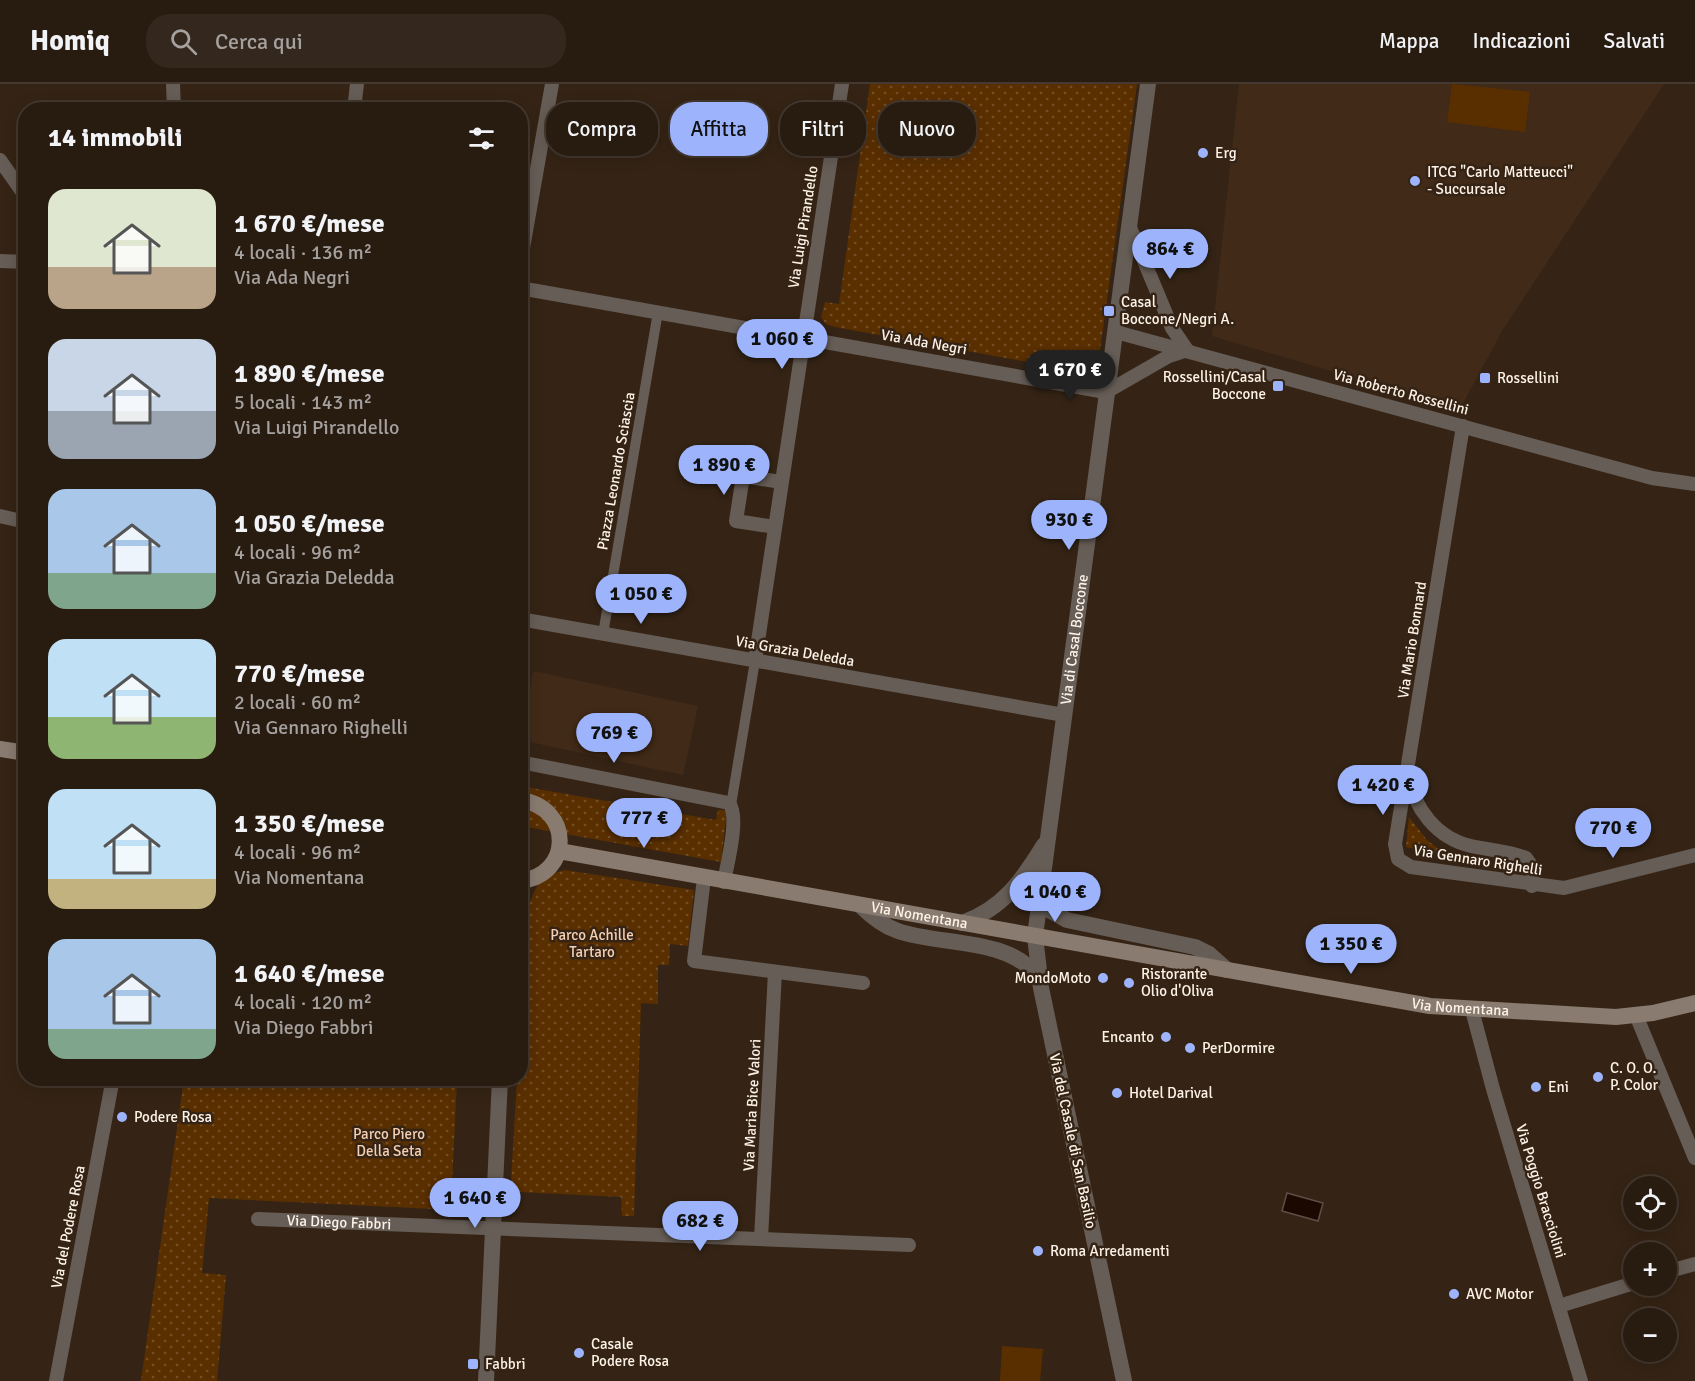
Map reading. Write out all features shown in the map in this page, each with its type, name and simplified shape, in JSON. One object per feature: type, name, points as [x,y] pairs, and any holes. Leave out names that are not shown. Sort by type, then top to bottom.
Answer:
[{"type":"main road","points":[[0,749],[18,752]]},
{"type":"main road","points":[[528,802],[538,805],[553,818],[560,836],[559,851],[546,871],[538,877],[528,879]]},
{"type":"main road","name":"Via Nomentana","points":[[559,851],[1414,1004],[1592,1017],[1636,1015],[1695,1003]]},
{"type":"street","points":[[173,84],[174,102]]},
{"type":"street","points":[[355,102],[357,84]]},
{"type":"street","points":[[528,220],[552,84]]},
{"type":"street","name":"Via Luigi Pirandello","points":[[755,661],[842,84]]},
{"type":"street","name":"Via di Casal Boccone","points":[[1035,936],[1148,84]]},
{"type":"street","points":[[0,160],[18,186]]},
{"type":"street","points":[[1108,392],[1168,356],[1187,350],[1172,328],[1129,225]]},
{"type":"street","points":[[0,261],[18,262]]},
{"type":"street","name":"Via Ada Negri","points":[[528,289],[1108,392]]},
{"type":"street","name":"Piazza Leonardo Sciascia","points":[[603,634],[658,312]]},
{"type":"street","name":"Via Roberto Rossellini","points":[[1116,332],[1652,478],[1695,484]]},
{"type":"street","name":"Via Mario Bonnard","points":[[1398,859],[1395,844],[1406,769],[1463,426]]},
{"type":"street","points":[[775,527],[736,521],[743,476],[781,482]]},
{"type":"street","points":[[0,516],[18,520]]},
{"type":"street","name":"Via Grazia Deledda","points":[[528,620],[1064,715]]},
{"type":"street","points":[[724,882],[733,828],[731,805],[755,661]]},
{"type":"street","points":[[528,764],[731,805]]},
{"type":"street","points":[[1406,769],[1415,797],[1433,826],[1446,836],[1462,843],[1526,858],[1533,868],[1532,886]]},
{"type":"street","name":"Via di Casal Boccone","points":[[962,923],[985,913],[1010,894],[1047,839]]},
{"type":"street","name":"Via Gennaro Righelli","points":[[1398,859],[1411,867],[1532,886],[1570,888],[1695,855]]},
{"type":"street","points":[[704,878],[694,961],[863,983]]},
{"type":"street","name":"Via Nomentana","points":[[1040,904],[1062,918],[1195,947],[1209,954],[1227,970]]},
{"type":"street","name":"Via Nomentana","points":[[860,905],[881,924],[901,932],[1008,954],[1030,967],[1040,981]]},
{"type":"street","name":"Via del Casale di San Basilio","points":[[1035,936],[1040,981],[1124,1381]]},
{"type":"street","name":"Via Maria Bice Valori","points":[[761,1239],[775,972]]},
{"type":"street","name":"Via Poggio Bracciolini","points":[[1472,1010],[1493,1089],[1581,1381]]},
{"type":"street","points":[[1636,1015],[1695,1158]]},
{"type":"street","name":"Via del Podere Rosa","points":[[56,1381],[111,1086]]},
{"type":"street","points":[[486,1381],[500,1086]]},
{"type":"street","name":"Via Diego Fabbri","points":[[258,1219],[909,1245]]},
{"type":"street","points":[[1677,1269],[1695,1264]]},
{"type":"street","points":[[1559,1306],[1623,1286]]},
{"type":"shaded area","name":"ITCG \"Carlo Matteucci\" - Succursale","points":[[1239,84],[1664,84],[1502,331],[1460,409],[1212,336]]},
{"type":"shaded area","points":[[533,671],[698,706],[683,775],[528,742],[528,700]]},
{"type":"shaded area","points":[[1287,1193],[1323,1203],[1318,1221],[1282,1211]]},
{"type":"green space","points":[[870,84],[1137,84],[1098,364],[1089,373],[826,324],[821,317],[825,302],[839,304],[860,156],[866,156],[866,112]]},
{"type":"green space","points":[[1452,84],[1530,92],[1525,132],[1447,122]]},
{"type":"green space","points":[[528,787],[716,820],[718,810],[727,810],[721,862],[528,827]]},
{"type":"green space","points":[[1409,817],[1427,840],[1446,855],[1406,847]]},
{"type":"green space","name":"Parco Achille Tartaro","points":[[565,870],[694,890],[688,946],[670,944],[669,965],[658,965],[658,1004],[641,1003],[634,1216],[622,1216],[621,1197],[520,1192],[518,1208],[510,1200],[517,1086],[528,1086],[528,914],[538,885],[553,873]]},
{"type":"green space","name":"Parco Piero Della Seta","points":[[183,1086],[457,1086],[452,1184],[475,1186],[476,1211],[209,1198],[202,1273],[226,1275],[217,1381],[141,1381]]},
{"type":"green space","points":[[1002,1346],[1043,1349],[1040,1381],[1000,1381]]},
{"type":"place","name":"Erg","points":[[1203,153]]},
{"type":"place","name":"ITCG \"Carlo Matteucci\" - Succursale","points":[[1415,181]]},
{"type":"place","name":"Casal Boccone/Negri A.","points":[[1109,311]]},
{"type":"place","name":"Rossellini","points":[[1485,378]]},
{"type":"place","name":"Rossellini/Casal Boccone","points":[[1278,386]]},
{"type":"place","name":"MondoMoto","points":[[1103,978]]},
{"type":"place","name":"Ristorante Olio d'Oliva","points":[[1129,983]]},
{"type":"place","name":"Encanto","points":[[1166,1037]]},
{"type":"place","name":"PerDormire","points":[[1190,1048]]},
{"type":"place","name":"C. O. O. P. Color","points":[[1598,1077]]},
{"type":"place","name":"Eni","points":[[1536,1087]]},
{"type":"place","name":"Hotel Darival","points":[[1117,1093]]},
{"type":"place","name":"Podere Rosa","points":[[122,1117]]},
{"type":"place","name":"Roma Arredamenti","points":[[1038,1251]]},
{"type":"place","name":"AVC Motor","points":[[1454,1294]]},
{"type":"place","name":"Casale Podere Rosa","points":[[579,1353]]},
{"type":"place","name":"Fabbri","points":[[473,1364]]}]
